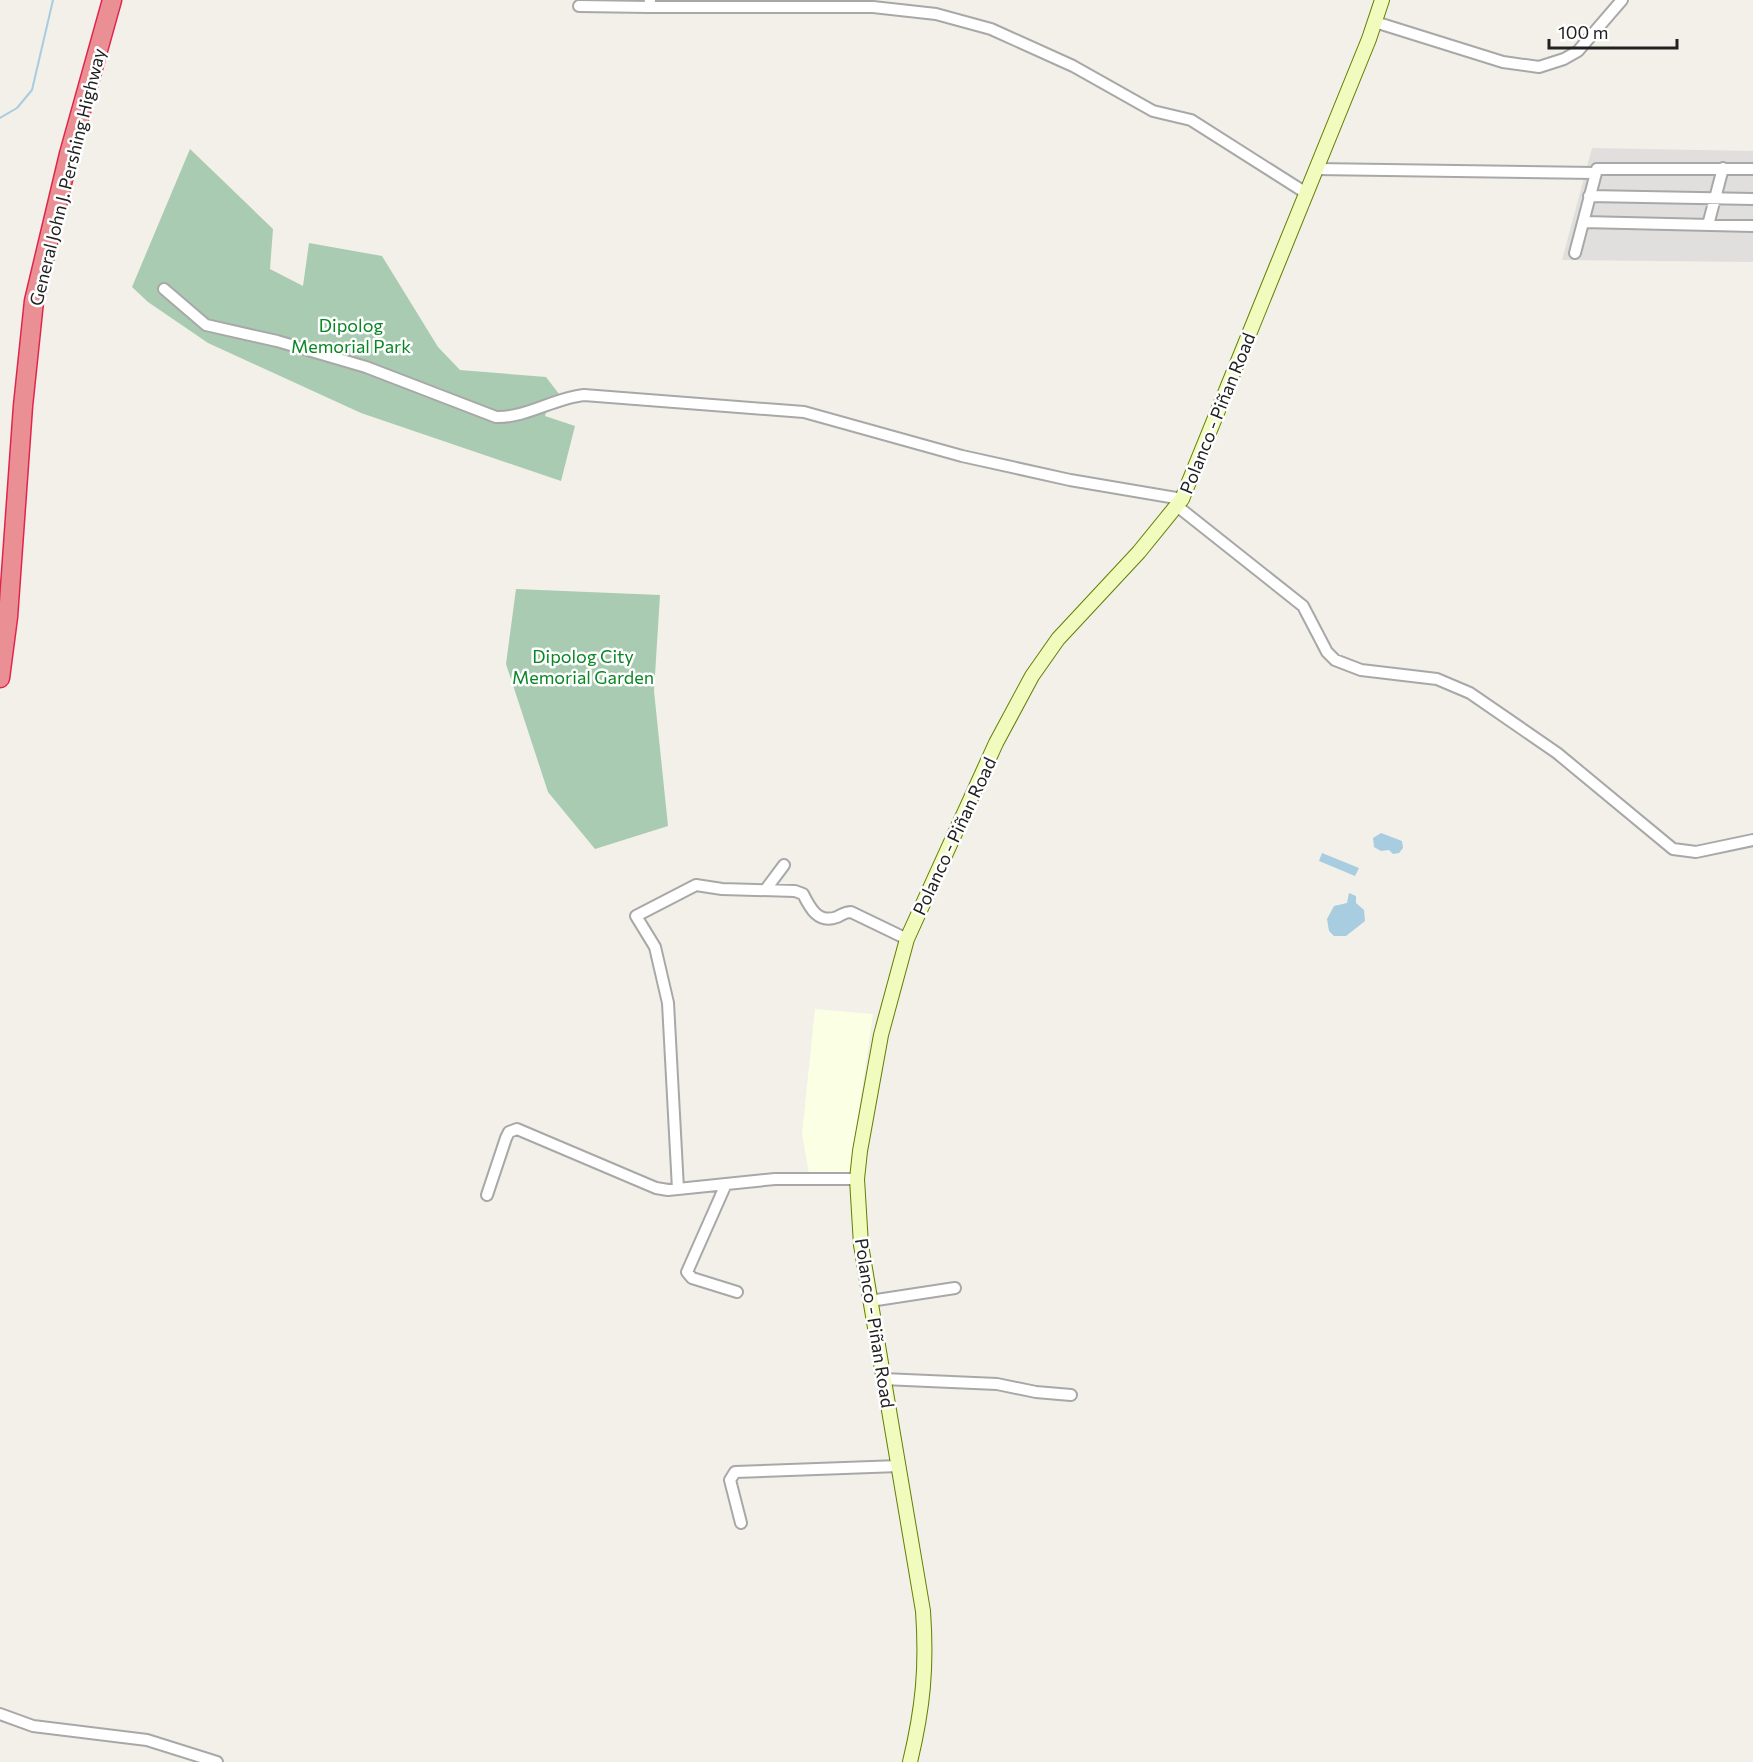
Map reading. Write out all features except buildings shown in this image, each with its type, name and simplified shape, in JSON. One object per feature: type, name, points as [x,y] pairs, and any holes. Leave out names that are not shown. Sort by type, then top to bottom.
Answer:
[{"type":"highway","name":"General John J. Pershing Highway","points":[[0,678],[8,617],[23,406],[34,301],[69,154],[112,0]]},
{"type":"main road","name":"Polanco - Piñan Road","points":[[910,1762],[922,1706],[926,1658],[922,1602],[861,1245],[857,1179],[880,1035],[907,939],[996,743],[1032,676],[1058,639],[1180,503],[1382,0]]},
{"type":"street","points":[[1375,22],[1503,62],[1539,67],[1564,59],[1578,51],[1622,0]]},
{"type":"street","points":[[579,6],[650,3],[873,7],[936,14],[991,29],[1073,66],[1153,111],[1191,120],[1306,193]]},
{"type":"street","points":[[1575,253],[1595,173],[1600,168],[1753,169]]},
{"type":"street","points":[[1708,225],[1723,168]]},
{"type":"street","points":[[1316,169],[1595,173]]},
{"type":"street","points":[[1589,196],[1753,199]]},
{"type":"street","points":[[1583,222],[1753,226]]},
{"type":"street","points":[[164,289],[206,325],[277,341],[366,367],[496,417],[513,415],[562,398],[584,395],[784,409],[962,456],[1180,503],[1303,606],[1327,652],[1335,660],[1361,670],[1437,679],[1470,693],[1557,753],[1673,849],[1696,852],[1753,840]]},
{"type":"street","points":[[766,889],[784,865]]},
{"type":"street","points":[[678,1189],[669,1003],[655,947],[636,916],[696,885],[722,889],[766,889],[803,894],[811,910],[822,918],[829,919],[851,912],[907,939]]},
{"type":"street","points":[[487,1195],[506,1138],[510,1132],[517,1129],[634,1181],[656,1188],[678,1189],[804,1177],[857,1179]]},
{"type":"street","points":[[726,1184],[687,1272],[692,1278],[737,1292]]},
{"type":"street","points":[[870,1300],[955,1288]]},
{"type":"street","points":[[883,1379],[997,1384],[1036,1392],[1071,1395]]},
{"type":"street","points":[[741,1523],[730,1480],[735,1472],[899,1466]]},
{"type":"street","points":[[0,1714],[33,1726],[147,1740],[217,1762]]},
{"type":"shaded area","points":[[1592,148],[1753,151],[1753,262],[1562,260]]},
{"type":"shaded area","points":[[815,1009],[873,1014],[849,1178],[809,1174],[802,1134]]},
{"type":"green space","name":"Dipolog Memorial Park","points":[[190,149],[273,229],[270,269],[303,286],[309,243],[382,256],[438,347],[460,370],[546,377],[559,394],[549,403],[545,416],[575,426],[561,481],[361,413],[208,343],[148,302],[132,287]]},
{"type":"green space","name":"Dipolog City Memorial Garden","points":[[516,589],[660,595],[654,691],[668,826],[595,849],[548,792],[506,664]]},
{"type":"water","points":[[1381,833],[1402,841],[1403,848],[1399,853],[1393,854],[1389,850],[1381,851],[1374,847],[1373,838]]},
{"type":"water","points":[[1322,853],[1359,868],[1355,876],[1319,861]]},
{"type":"water","points":[[1349,893],[1356,896],[1356,903],[1364,910],[1365,921],[1346,936],[1334,936],[1329,931],[1327,919],[1334,906],[1347,903]]},
{"type":"waterway","points":[[0,118],[17,108],[32,90],[53,0]]}]
